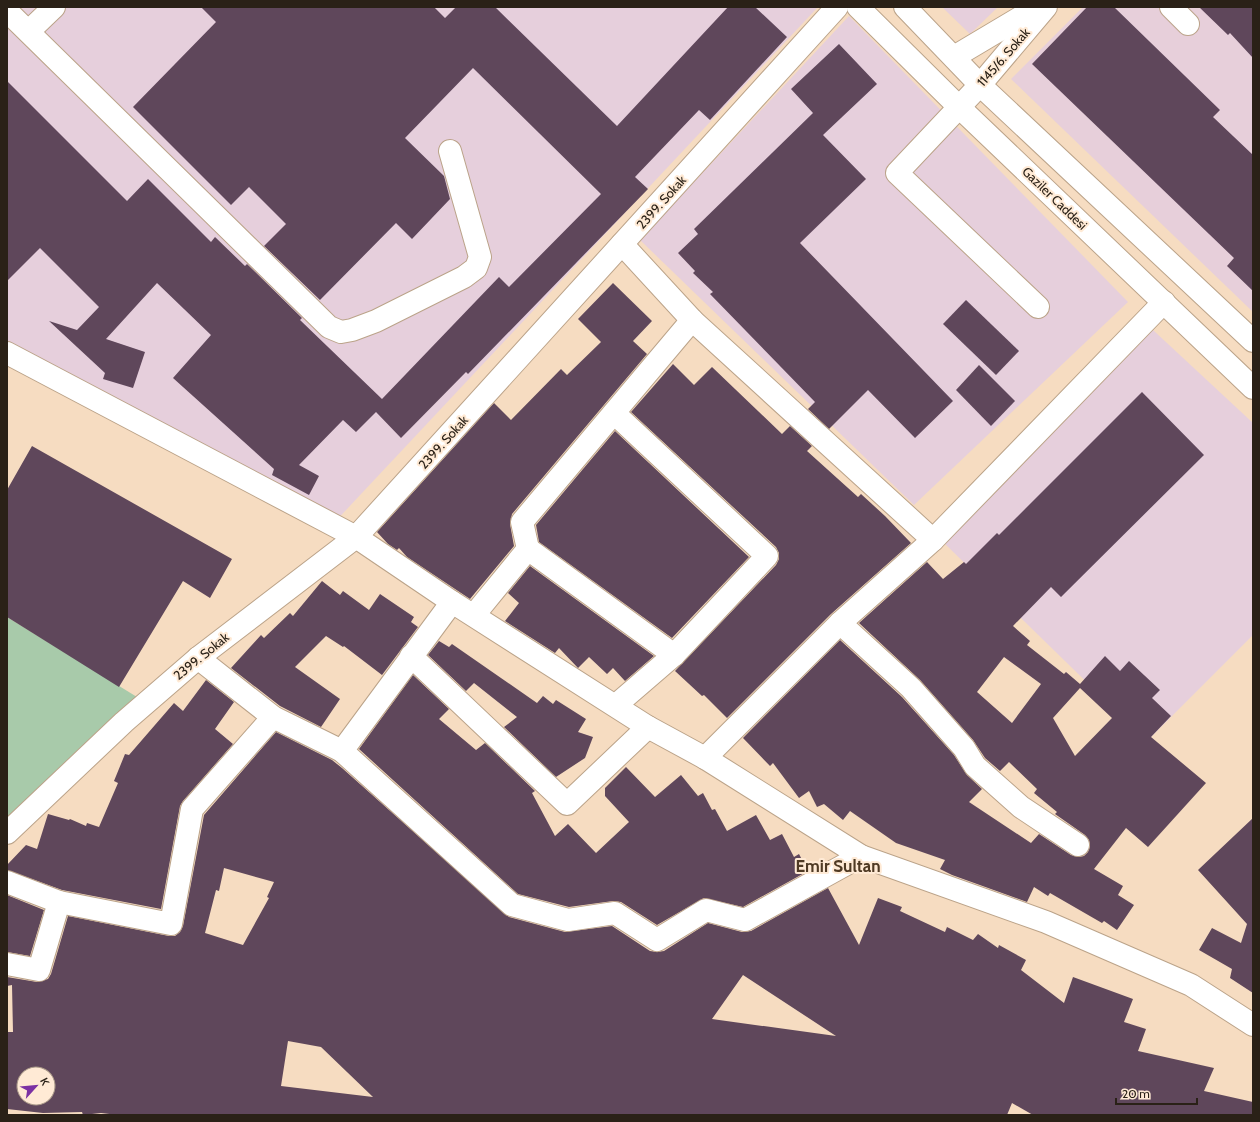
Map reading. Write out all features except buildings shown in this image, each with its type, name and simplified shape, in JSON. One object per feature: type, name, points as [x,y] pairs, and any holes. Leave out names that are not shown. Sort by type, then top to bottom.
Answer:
[{"type":"street","points":[[29,31],[54,7]]},
{"type":"street","name":"2399. Sokak","points":[[7,833],[124,722],[198,658],[356,537],[837,7]]},
{"type":"street","name":"Gaziler Caddesi","points":[[858,7],[959,107],[1253,388]]},
{"type":"street","points":[[905,7],[980,85],[1253,341]]},
{"type":"street","name":"1145/6. Sokak","points":[[954,57],[1038,7]]},
{"type":"street","name":"1145/6. Sokak","points":[[1038,307],[897,173],[980,85],[1046,7]]},
{"type":"street","points":[[1171,7],[1188,24]]},
{"type":"street","points":[[7,11],[329,327],[341,332],[376,321],[464,277],[476,268],[480,257],[450,151]]},
{"type":"street","points":[[622,244],[692,320],[933,540]]},
{"type":"street","points":[[705,758],[840,623],[933,540],[1164,302]]},
{"type":"street","points":[[674,655],[528,549],[522,522],[692,320]]},
{"type":"street","points":[[7,353],[356,537],[452,602],[616,705],[648,727],[705,758],[861,856],[1046,922],[1191,985],[1253,1025]]},
{"type":"street","points":[[614,413],[767,556],[674,655],[616,705]]},
{"type":"street","points":[[474,615],[528,549]]},
{"type":"street","points":[[342,751],[452,602]]},
{"type":"street","points":[[840,623],[911,688],[964,748],[975,766],[1021,807],[1078,845]]},
{"type":"street","points":[[411,656],[567,804],[648,727]]},
{"type":"street","points":[[198,658],[273,717],[342,751],[512,905],[568,920],[615,913],[657,940],[706,910],[745,920],[861,856]]},
{"type":"street","points":[[7,882],[59,902],[171,924],[192,809],[273,717]]},
{"type":"street","points":[[7,964],[39,970],[59,902]]},
{"type":"shaded area","points":[[7,7],[818,7],[332,525],[7,342]]},
{"type":"shaded area","points":[[942,7],[998,7],[970,34]]},
{"type":"shaded area","points":[[1083,7],[1253,7],[1253,312],[1011,79]]},
{"type":"shaded area","points":[[849,16],[1128,302],[914,505],[640,240]]},
{"type":"shaded area","points":[[1153,330],[1253,423],[1253,635],[1147,741],[942,541]]},
{"type":"green space","points":[[7,617],[137,697],[7,831]]},
{"type":"district","name":"Emir Sultan","points":[[838,866]]}]
